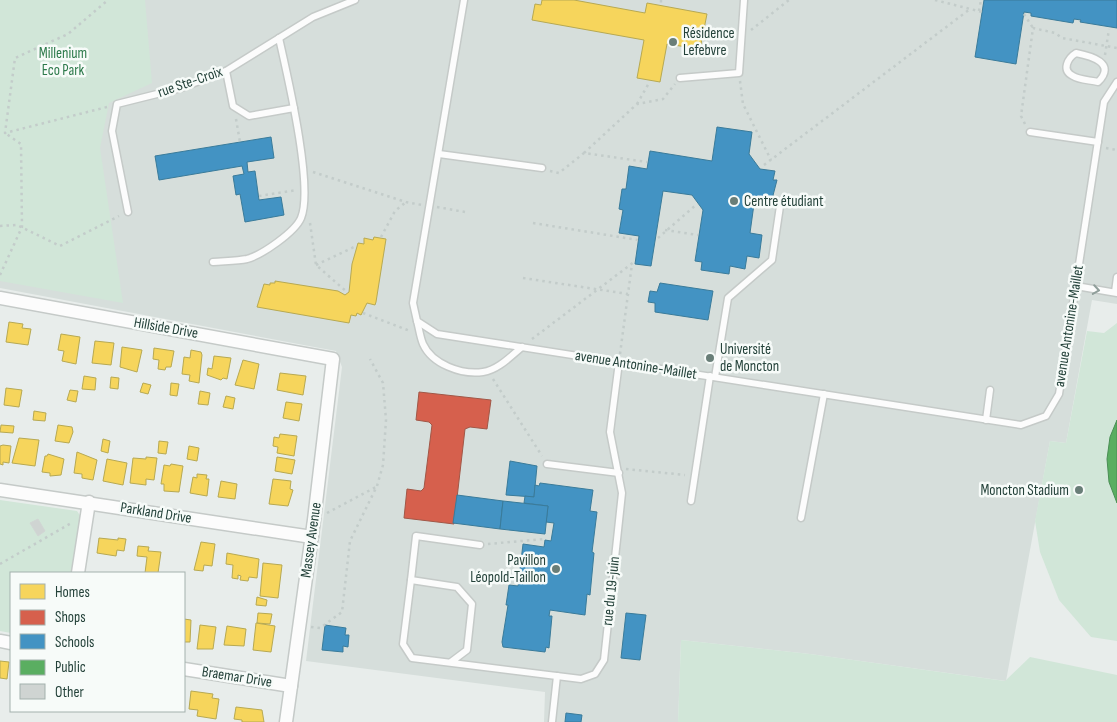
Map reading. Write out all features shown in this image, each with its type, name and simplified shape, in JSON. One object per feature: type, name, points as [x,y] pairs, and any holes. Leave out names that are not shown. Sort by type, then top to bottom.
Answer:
[{"type":"street","name":"Hillside Drive","points":[[0,298],[333,359]]},
{"type":"street","name":"Massey Avenue","points":[[286,722],[312,537],[333,359]]},
{"type":"street","name":"Parkland Drive","points":[[0,490],[88,508],[312,537]]},
{"type":"street","points":[[78,572],[88,508]]},
{"type":"street","name":"Braemar Drive","points":[[185,669],[291,686]]},
{"type":"lane","name":"rue Ste-Croix","points":[[117,104],[181,88],[226,71],[313,17],[355,0]]},
{"type":"lane","points":[[464,0],[413,303],[423,344],[437,361],[459,371],[487,370],[503,363],[522,347]]},
{"type":"lane","points":[[680,78],[739,73],[744,0]]},
{"type":"lane","points":[[213,262],[248,259],[280,241],[301,219],[305,193],[302,168],[294,108],[279,38]]},
{"type":"lane","points":[[1076,53],[1102,58],[1104,61],[1108,71],[1104,78],[1098,82],[1072,76],[1068,70],[1067,63],[1070,57],[1076,53]]},
{"type":"lane","points":[[226,71],[233,106],[249,116],[294,108]]},
{"type":"lane","points":[[1104,78],[1115,83]]},
{"type":"lane","name":"avenue Antonine-Maillet","points":[[417,321],[434,333],[1022,425],[1046,416],[1059,394],[1104,102],[1115,83]]},
{"type":"lane","points":[[117,104],[112,130],[128,212]]},
{"type":"lane","points":[[1030,132],[1098,142]]},
{"type":"lane","points":[[439,154],[542,169]]},
{"type":"lane","points":[[691,501],[712,377],[728,298],[772,260],[780,206]]},
{"type":"lane","points":[[1076,286],[1116,293],[1117,277]]},
{"type":"lane","name":"rue du 19-juin","points":[[411,580],[403,644],[412,658],[581,679],[595,674],[604,660],[622,492],[610,432],[619,362]]},
{"type":"lane","points":[[986,420],[990,390]]},
{"type":"lane","points":[[801,518],[824,394]]},
{"type":"lane","points":[[547,464],[618,470]]},
{"type":"lane","points":[[451,662],[466,650],[472,604],[457,587],[411,580],[416,536],[480,545]]},
{"type":"lane","points":[[552,722],[557,676]]},
{"type":"path","points":[[5,133],[15,58],[68,34],[108,0]]},
{"type":"path","points":[[741,38],[789,0]]},
{"type":"path","points":[[935,0],[980,12],[981,0]]},
{"type":"path","points":[[764,165],[970,9]]},
{"type":"path","points":[[1024,14],[1033,28],[1021,116],[1030,132]]},
{"type":"path","points":[[1033,28],[1055,33],[1062,38],[1117,48]]},
{"type":"path","points":[[1104,61],[1109,29]]},
{"type":"path","points":[[739,73],[742,104],[771,160]]},
{"type":"path","points":[[637,104],[663,100],[680,78]]},
{"type":"path","points":[[542,169],[559,172],[584,153],[637,104],[649,83]]},
{"type":"path","points":[[5,133],[117,104]]},
{"type":"path","points":[[233,106],[240,142]]},
{"type":"path","points":[[0,275],[22,227],[21,144],[5,133]]},
{"type":"path","points":[[584,153],[647,162]]},
{"type":"path","points":[[302,168],[406,202],[465,212]]},
{"type":"path","points":[[259,196],[305,193],[316,265],[347,292]]},
{"type":"path","points":[[381,237],[395,211],[406,202]]},
{"type":"path","points":[[658,238],[697,204]]},
{"type":"path","points":[[0,226],[16,225],[22,227],[60,246],[128,212]]},
{"type":"path","points":[[532,224],[638,240]]},
{"type":"path","points":[[665,230],[698,235]]},
{"type":"path","points":[[316,265],[354,247]]},
{"type":"path","points":[[522,347],[633,263],[619,362]]},
{"type":"path","points":[[523,278],[628,294]]},
{"type":"path","points":[[364,314],[420,335]]},
{"type":"path","points":[[300,625],[320,628],[342,612],[350,542],[377,486],[383,465],[386,420],[383,383],[370,359]]},
{"type":"path","points":[[487,370],[547,464]]},
{"type":"path","points":[[618,470],[694,476]]},
{"type":"path","points":[[314,520],[377,486]]},
{"type":"path","points":[[0,564],[43,538],[59,532],[88,508]]},
{"type":"path","points":[[480,545],[544,539]]},
{"type":"shaded area","name":"Université de Moncton","points":[[0,0],[1117,0],[1117,304],[1092,300],[1066,443],[1050,441],[1006,681],[810,654],[681,640],[678,722],[544,722],[545,692],[306,661],[342,367],[336,351],[0,288]]},
{"type":"green space","name":"Millenium Eco Park","points":[[0,0],[145,0],[152,83],[109,103],[100,148],[123,303],[0,281]]},
{"type":"green space","name":"Moncton Stadium","points":[[1117,323],[1117,641],[1091,637],[1059,600],[1040,552],[1035,521],[1050,441],[1066,443],[1087,331],[1104,333]]},
{"type":"green space","points":[[0,500],[77,511],[81,517],[73,572],[10,572],[10,633],[0,631]]},
{"type":"green space","points":[[681,640],[810,654],[1005,681],[1030,657],[1117,675],[1117,722],[678,722]]},
{"type":"building: Homes","name":"Résidence Lefebvre","points":[[542,0],[574,0],[645,13],[647,3],[707,14],[700,49],[667,44],[660,82],[637,78],[644,40],[532,20],[535,4],[541,5]]},
{"type":"building: Homes","points":[[374,237],[386,239],[376,302],[375,305],[367,303],[361,315],[357,313],[356,316],[351,315],[349,323],[257,307],[264,284],[270,285],[270,283],[275,283],[275,281],[338,291],[345,295],[349,292],[352,264],[358,243],[364,244],[364,238],[373,240]]},
{"type":"building: Homes","points":[[9,322],[23,324],[22,328],[31,329],[28,345],[6,342]]},
{"type":"building: Homes","points":[[61,334],[80,337],[76,364],[62,361],[64,351],[58,350]]},
{"type":"building: Homes","points":[[95,341],[114,343],[111,365],[92,363]]},
{"type":"building: Homes","points":[[122,347],[142,350],[137,372],[120,367]]},
{"type":"building: Homes","points":[[154,348],[174,351],[171,367],[166,367],[165,370],[158,369],[159,360],[153,359]]},
{"type":"building: Homes","points":[[191,350],[201,352],[202,355],[199,383],[189,381],[190,375],[182,374],[184,357],[190,358]]},
{"type":"building: Homes","points":[[214,356],[231,358],[227,379],[223,378],[221,380],[207,375],[208,368],[212,369]]},
{"type":"building: Homes","points":[[243,360],[259,364],[254,389],[235,385]]},
{"type":"building: Homes","points":[[280,373],[306,376],[303,395],[277,390]]},
{"type":"building: Homes","points":[[84,376],[96,378],[95,390],[82,389]]},
{"type":"building: Homes","points":[[111,377],[119,378],[118,389],[110,388]]},
{"type":"building: Homes","points":[[143,383],[151,385],[148,394],[140,392]]},
{"type":"building: Homes","points":[[171,383],[179,384],[177,396],[170,395]]},
{"type":"building: Homes","points":[[6,388],[22,390],[19,407],[4,405]]},
{"type":"building: Homes","points":[[70,390],[78,391],[76,402],[67,400]]},
{"type":"building: Homes","points":[[200,391],[210,393],[208,405],[198,404]]},
{"type":"building: Homes","points":[[226,396],[235,398],[233,409],[223,407]]},
{"type":"building: Homes","points":[[286,402],[302,404],[299,421],[283,418]]},
{"type":"building: Homes","points":[[34,411],[46,413],[45,421],[33,420]]},
{"type":"building: Homes","points":[[1,425],[14,426],[13,433],[0,432]]},
{"type":"building: Homes","points":[[58,425],[72,427],[73,432],[69,443],[55,441]]},
{"type":"building: Homes","points":[[280,434],[297,436],[294,456],[277,453],[278,447],[273,446],[274,437],[279,438]]},
{"type":"building: Homes","points":[[19,438],[39,440],[35,466],[12,463]]},
{"type":"building: Homes","points":[[103,439],[110,441],[108,453],[101,451]]},
{"type":"building: Homes","points":[[159,441],[168,442],[166,454],[158,453]]},
{"type":"building: Homes","points":[[0,446],[11,446],[9,463],[3,462],[3,465],[0,464]]},
{"type":"building: Homes","points":[[189,446],[199,448],[197,461],[187,459]]},
{"type":"building: Homes","points":[[77,452],[97,460],[93,480],[82,478],[82,474],[74,473]]},
{"type":"building: Homes","points":[[48,454],[64,459],[61,475],[50,476],[50,473],[42,472],[45,456]]},
{"type":"building: Homes","points":[[146,457],[157,458],[154,480],[146,479],[146,485],[130,483],[133,458],[146,459]]},
{"type":"building: Homes","points":[[277,457],[295,460],[292,474],[275,471]]},
{"type":"building: Homes","points":[[107,459],[127,463],[123,485],[103,481]]},
{"type":"building: Homes","points":[[171,464],[183,466],[179,492],[164,491],[164,484],[161,484],[164,465],[170,466]]},
{"type":"building: Homes","points":[[197,474],[207,475],[206,479],[209,479],[207,496],[190,493],[193,477],[197,478]]},
{"type":"building: Homes","points":[[273,479],[291,481],[290,489],[293,490],[288,506],[269,504]]},
{"type":"building: Homes","points":[[221,481],[237,484],[235,499],[218,497]]},
{"type":"building: Homes","points":[[99,538],[126,539],[124,551],[117,550],[116,556],[97,553]]},
{"type":"building: Homes","points":[[201,542],[215,544],[212,566],[204,565],[203,571],[194,570]]},
{"type":"building: Homes","points":[[138,546],[149,547],[148,551],[161,552],[158,572],[145,572],[147,557],[137,556]]},
{"type":"building: Homes","points":[[227,553],[259,559],[257,578],[249,577],[248,581],[240,580],[241,576],[238,575],[238,579],[232,578],[233,565],[226,564]]},
{"type":"building: Homes","points":[[263,563],[282,565],[278,598],[260,596]]},
{"type":"building: Homes","points":[[257,597],[267,600],[266,606],[256,605]]},
{"type":"building: Homes","points":[[258,613],[272,614],[270,624],[257,623]]},
{"type":"building: Homes","points":[[185,619],[191,620],[190,642],[185,642]]},
{"type":"building: Homes","points":[[256,623],[275,626],[271,652],[253,650]]},
{"type":"building: Homes","points":[[200,625],[216,627],[213,649],[197,649]]},
{"type":"building: Homes","points":[[227,626],[246,629],[244,646],[224,645]]},
{"type":"building: Homes","points":[[0,661],[9,662],[7,679],[0,678]]},
{"type":"building: Homes","points":[[191,691],[213,694],[212,698],[219,699],[216,719],[197,716],[198,710],[189,709]]},
{"type":"building: Homes","points":[[236,707],[262,710],[264,722],[242,722],[242,720],[234,719]]},
{"type":"building: Shops","points":[[419,392],[491,400],[487,429],[470,427],[465,429],[454,524],[404,518],[407,489],[421,491],[424,488],[432,425],[429,422],[416,420]]},
{"type":"building: Schools","points":[[984,0],[1117,0],[1117,28],[1080,22],[1081,20],[1074,19],[1073,23],[1031,16],[1031,13],[1024,12],[1016,64],[975,57]]},
{"type":"building: Schools","name":"Centre étudiant","points":[[717,127],[752,132],[749,154],[760,169],[775,171],[773,180],[777,180],[770,207],[754,204],[750,233],[762,235],[759,258],[747,256],[745,269],[730,266],[729,274],[701,270],[702,262],[695,261],[703,210],[692,195],[663,191],[651,266],[635,264],[639,236],[619,233],[623,210],[619,209],[622,189],[626,189],[629,166],[647,169],[650,151],[712,161]]},
{"type":"building: Schools","points":[[271,137],[274,158],[247,162],[248,172],[255,171],[259,200],[281,197],[284,215],[245,222],[240,194],[236,195],[233,176],[244,174],[242,166],[159,180],[155,156]]},
{"type":"building: Schools","points":[[660,283],[713,291],[708,320],[655,312],[655,303],[648,302],[650,291],[657,292]]},
{"type":"building: Schools","points":[[510,461],[537,466],[534,497],[506,495]]},
{"type":"building: Schools","name":"Pavillon Léopold-Taillon","points":[[540,483],[593,490],[590,511],[597,512],[592,552],[594,553],[590,595],[587,594],[585,615],[550,610],[549,616],[552,616],[549,648],[546,647],[545,652],[503,647],[502,642],[509,585],[518,586],[523,544],[544,547],[545,540],[551,541],[554,523],[546,522],[548,506],[524,503],[525,496],[534,497],[535,485],[539,486]]},
{"type":"building: Schools","points":[[457,495],[503,501],[500,529],[453,523]]},
{"type":"building: Schools","points":[[503,501],[548,506],[545,534],[500,529]]},
{"type":"building: Schools","points":[[626,613],[646,615],[640,660],[621,658]]},
{"type":"building: Schools","points":[[325,625],[346,628],[345,635],[349,635],[348,647],[343,646],[343,652],[322,650]]},
{"type":"building: Schools","points":[[566,713],[582,715],[581,722],[565,722]]},
{"type":"building: Public","points":[[1117,420],[1117,503],[1109,482],[1107,459],[1110,437]]},
{"type":"building: Other","points":[[38,519],[45,531],[38,536],[30,523]]},
{"type":"place","name":"Résidence Lefebvre","points":[[673,42]]},
{"type":"place","name":"Centre étudiant","points":[[734,201]]},
{"type":"place","name":"Université de Moncton","points":[[710,358]]},
{"type":"place","name":"Moncton Stadium","points":[[1079,490]]},
{"type":"place","name":"Pavillon Léopold-Taillon","points":[[556,569]]}]
